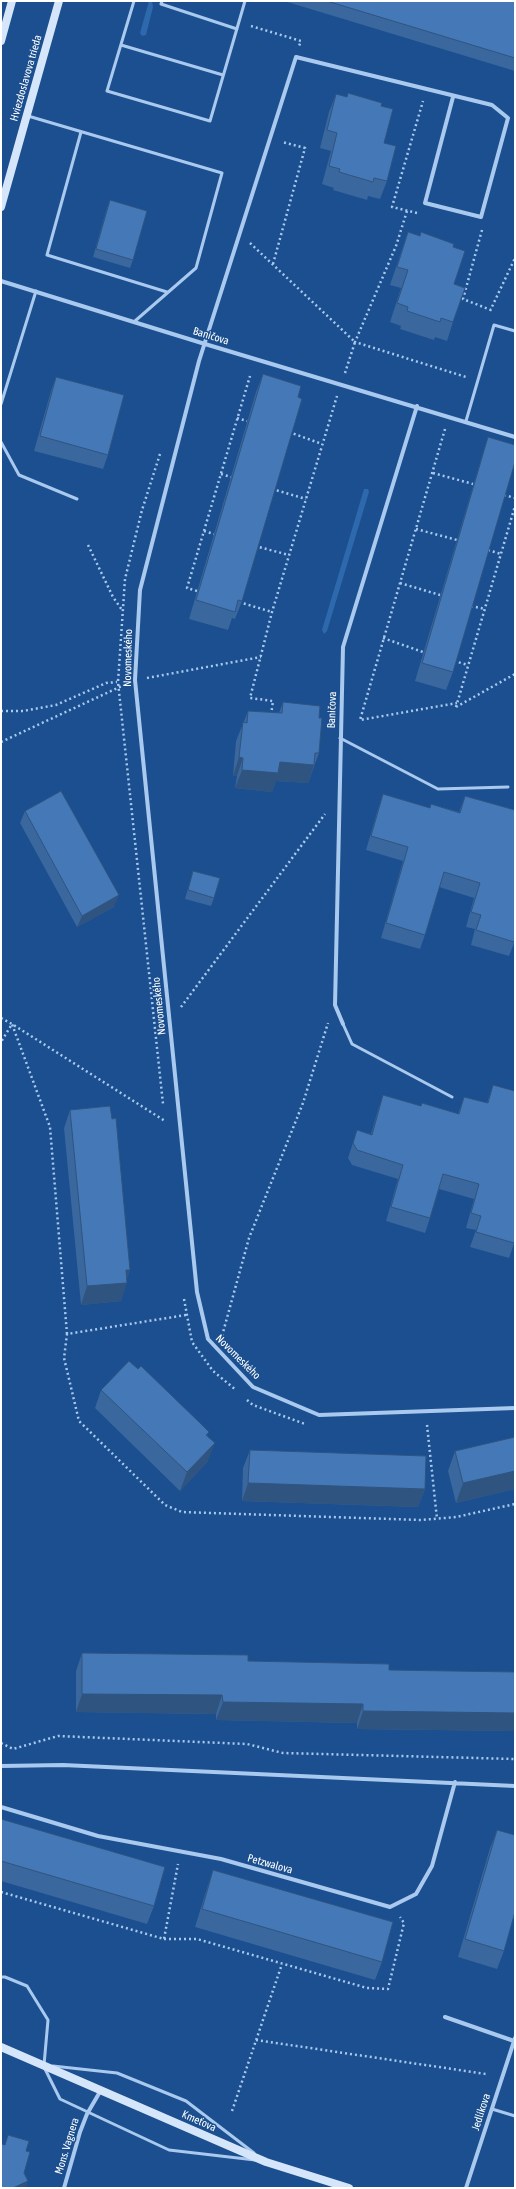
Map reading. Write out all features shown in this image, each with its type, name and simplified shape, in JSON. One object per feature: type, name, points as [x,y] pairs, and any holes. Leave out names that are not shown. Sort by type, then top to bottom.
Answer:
[{"type":"street","points":[[1,41],[12,1]]},
{"type":"street","name":"Hviezdoslavova trieda","points":[[1,207],[59,1]]},
{"type":"street","name":"Novomeského","points":[[454,96],[296,57],[205,344],[140,590],[135,680],[197,1292],[208,1339],[254,1387],[319,1415],[515,1408]]},
{"type":"street","points":[[454,96],[492,105],[508,118],[481,217],[426,203],[454,96]]},
{"type":"street","name":"Baničova","points":[[1,281],[135,321],[205,344],[515,436]]},
{"type":"street","name":"Baničova","points":[[343,1024],[335,1005],[343,648],[417,406]]},
{"type":"street","points":[[1,1766],[64,1765],[455,1782],[515,1786]]},
{"type":"street","name":"Petzwalova","points":[[1,1807],[98,1836],[221,1859],[390,1907],[416,1894],[432,1866],[455,1782]]},
{"type":"street","name":"Jedlíkova","points":[[445,2017],[514,2040],[466,2188]]},
{"type":"street","name":"Kmeťova","points":[[1,2047],[266,2162],[349,2188]]},
{"type":"street","name":"Mons. Vagnera","points":[[64,2188],[80,2132],[87,2114],[101,2090]]},
{"type":"lane","points":[[134,1],[107,91],[210,121],[245,1]]},
{"type":"lane","points":[[162,1],[161,4],[237,29]]},
{"type":"lane","points":[[121,44],[223,75]]},
{"type":"lane","points":[[26,116],[222,173],[196,268],[135,321]]},
{"type":"lane","points":[[81,132],[47,255],[167,292]]},
{"type":"lane","points":[[1,404],[36,291]]},
{"type":"lane","points":[[466,421],[494,325],[515,330]]},
{"type":"lane","points":[[1,442],[19,475],[77,499]]},
{"type":"lane","points":[[340,738],[438,789],[508,787]]},
{"type":"lane","points":[[343,1024],[352,1044],[452,1097]]},
{"type":"lane","points":[[1,1977],[5,1976],[28,1986],[48,2020],[44,2065],[60,2099],[87,2114],[169,2150],[266,2162]]},
{"type":"lane","points":[[44,2065],[117,2073],[186,2101],[266,2162]]},
{"type":"lane","points":[[492,2110],[515,2116]]},
{"type":"path","points":[[239,23],[301,41]]},
{"type":"path","points":[[416,98],[424,100],[392,207],[422,214]]},
{"type":"path","points":[[273,264],[304,148],[280,142],[282,135]]},
{"type":"path","points":[[271,716],[273,701],[250,698],[272,612],[322,444],[355,342],[396,246],[408,211]]},
{"type":"path","points":[[475,228],[482,230],[463,299],[491,310]]},
{"type":"path","points":[[239,233],[355,342],[468,378]]},
{"type":"path","points":[[197,591],[187,588],[250,376]]},
{"type":"path","points":[[237,418],[247,421]]},
{"type":"path","points":[[287,431],[322,444]]},
{"type":"path","points":[[444,433],[360,720],[457,703]]},
{"type":"path","points":[[433,473],[473,484]]},
{"type":"path","points":[[221,474],[231,477]]},
{"type":"path","points":[[270,488],[306,499]]},
{"type":"path","points":[[504,495],[515,498]]},
{"type":"path","points":[[515,506],[456,707],[515,674]]},
{"type":"path","points":[[416,529],[456,540]]},
{"type":"path","points":[[204,531],[214,534]]},
{"type":"path","points":[[88,545],[113,597],[122,610]]},
{"type":"path","points":[[253,545],[289,555]]},
{"type":"path","points":[[488,550],[501,554]]},
{"type":"path","points":[[400,583],[440,596]]},
{"type":"path","points":[[236,601],[272,612]]},
{"type":"path","points":[[471,606],[484,609]]},
{"type":"path","points":[[383,638],[424,652]]},
{"type":"path","points":[[1,742],[135,680],[175,674],[261,657]]},
{"type":"path","points":[[454,661],[468,665]]},
{"type":"path","points":[[1,711],[23,711],[56,705],[106,683],[118,682]]},
{"type":"path","points":[[118,688],[163,1105]]},
{"type":"path","points":[[170,1022],[339,796]]},
{"type":"path","points":[[219,1351],[226,1316],[249,1238],[303,1103],[335,1005]]},
{"type":"path","points":[[1,1018],[165,1121]]},
{"type":"path","points":[[1,1042],[12,1024]]},
{"type":"path","points":[[12,1024],[50,1127],[67,1334],[64,1358],[80,1421],[165,1505],[182,1512],[421,1520],[456,1517],[515,1504]]},
{"type":"path","points":[[164,1113],[166,1129]]},
{"type":"path","points":[[183,1297],[192,1342],[214,1371],[253,1405],[303,1424],[310,1425]]},
{"type":"path","points":[[67,1334],[186,1315]]},
{"type":"path","points":[[420,1425],[434,1424]]},
{"type":"path","points":[[427,1425],[437,1519]]},
{"type":"path","points":[[1,1743],[12,1749],[58,1736],[247,1744],[283,1753],[515,1759]]},
{"type":"path","points":[[164,1938],[178,1862]]},
{"type":"path","points":[[1,1892],[164,1938],[197,1939],[367,1988],[388,1989],[404,1923],[400,1917]]},
{"type":"path","points":[[232,2111],[282,1964]]},
{"type":"path","points":[[256,2040],[486,2074]]},
{"type":"shaded area","points":[[149,1],[152,1],[153,7],[146,35],[142,36],[140,33]]},
{"type":"shaded area","points":[[364,489],[368,489],[369,492],[327,631],[324,634],[322,630]]},
{"type":"building","points":[[327,1],[515,1],[515,58]]},
{"type":"building","points":[[348,93],[382,103],[381,106],[393,109],[384,143],[396,146],[387,181],[374,178],[373,182],[339,172],[340,169],[329,166],[337,133],[327,130],[336,94],[347,97]]},
{"type":"building","points":[[110,200],[147,211],[133,260],[96,249]]},
{"type":"building","points":[[408,232],[420,236],[421,232],[454,244],[453,247],[465,251],[454,284],[465,288],[453,322],[441,318],[440,322],[407,311],[408,307],[397,303],[408,270],[397,267]]},
{"type":"building","points":[[263,374],[301,386],[298,397],[302,399],[242,601],[238,600],[235,612],[196,600]]},
{"type":"building","points":[[56,377],[124,395],[108,455],[40,436]]},
{"type":"building","points":[[488,437],[515,445],[515,462],[453,672],[422,663]]},
{"type":"building","points":[[283,702],[320,706],[319,718],[322,718],[319,753],[315,753],[314,765],[280,762],[278,773],[242,770],[243,758],[239,757],[243,722],[247,723],[248,711],[282,713]]},
{"type":"building","points":[[61,791],[119,895],[82,916],[25,811]]},
{"type":"building","points":[[383,794],[430,808],[431,804],[460,813],[465,796],[515,810],[514,942],[476,930],[481,915],[471,912],[480,883],[444,872],[425,935],[386,923],[408,847],[371,836]]},
{"type":"building","points":[[193,871],[220,878],[214,898],[188,890]]},
{"type":"building","points":[[493,1085],[515,1091],[514,1243],[476,1232],[481,1216],[471,1213],[479,1184],[443,1174],[430,1218],[391,1207],[403,1165],[357,1150],[353,1143],[357,1130],[372,1135],[383,1095],[421,1106],[422,1103],[459,1114],[464,1097],[488,1103]]},
{"type":"building","points":[[110,1106],[112,1119],[116,1118],[130,1270],[126,1270],[127,1283],[87,1286],[70,1110]]},
{"type":"building","points":[[129,1361],[138,1369],[141,1366],[209,1432],[206,1435],[215,1443],[187,1472],[101,1390]]},
{"type":"building","points":[[515,1437],[515,1471],[463,1483],[455,1451]]},
{"type":"building","points":[[250,1450],[426,1456],[425,1489],[248,1483]]},
{"type":"building","points":[[82,1653],[248,1655],[248,1661],[389,1664],[389,1670],[515,1672],[515,1713],[363,1711],[363,1704],[223,1702],[222,1695],[82,1694]]},
{"type":"building","points":[[1,1819],[165,1867],[154,1906],[1,1861]]},
{"type":"building","points":[[497,1830],[515,1835],[515,1912],[504,1951],[465,1939]]},
{"type":"building","points":[[213,1870],[393,1922],[382,1962],[202,1909]]},
{"type":"building","points":[[8,2135],[29,2141],[26,2151],[30,2152],[24,2173],[28,2181],[13,2188],[1,2188],[1,2147],[2,2144],[5,2145]]}]
